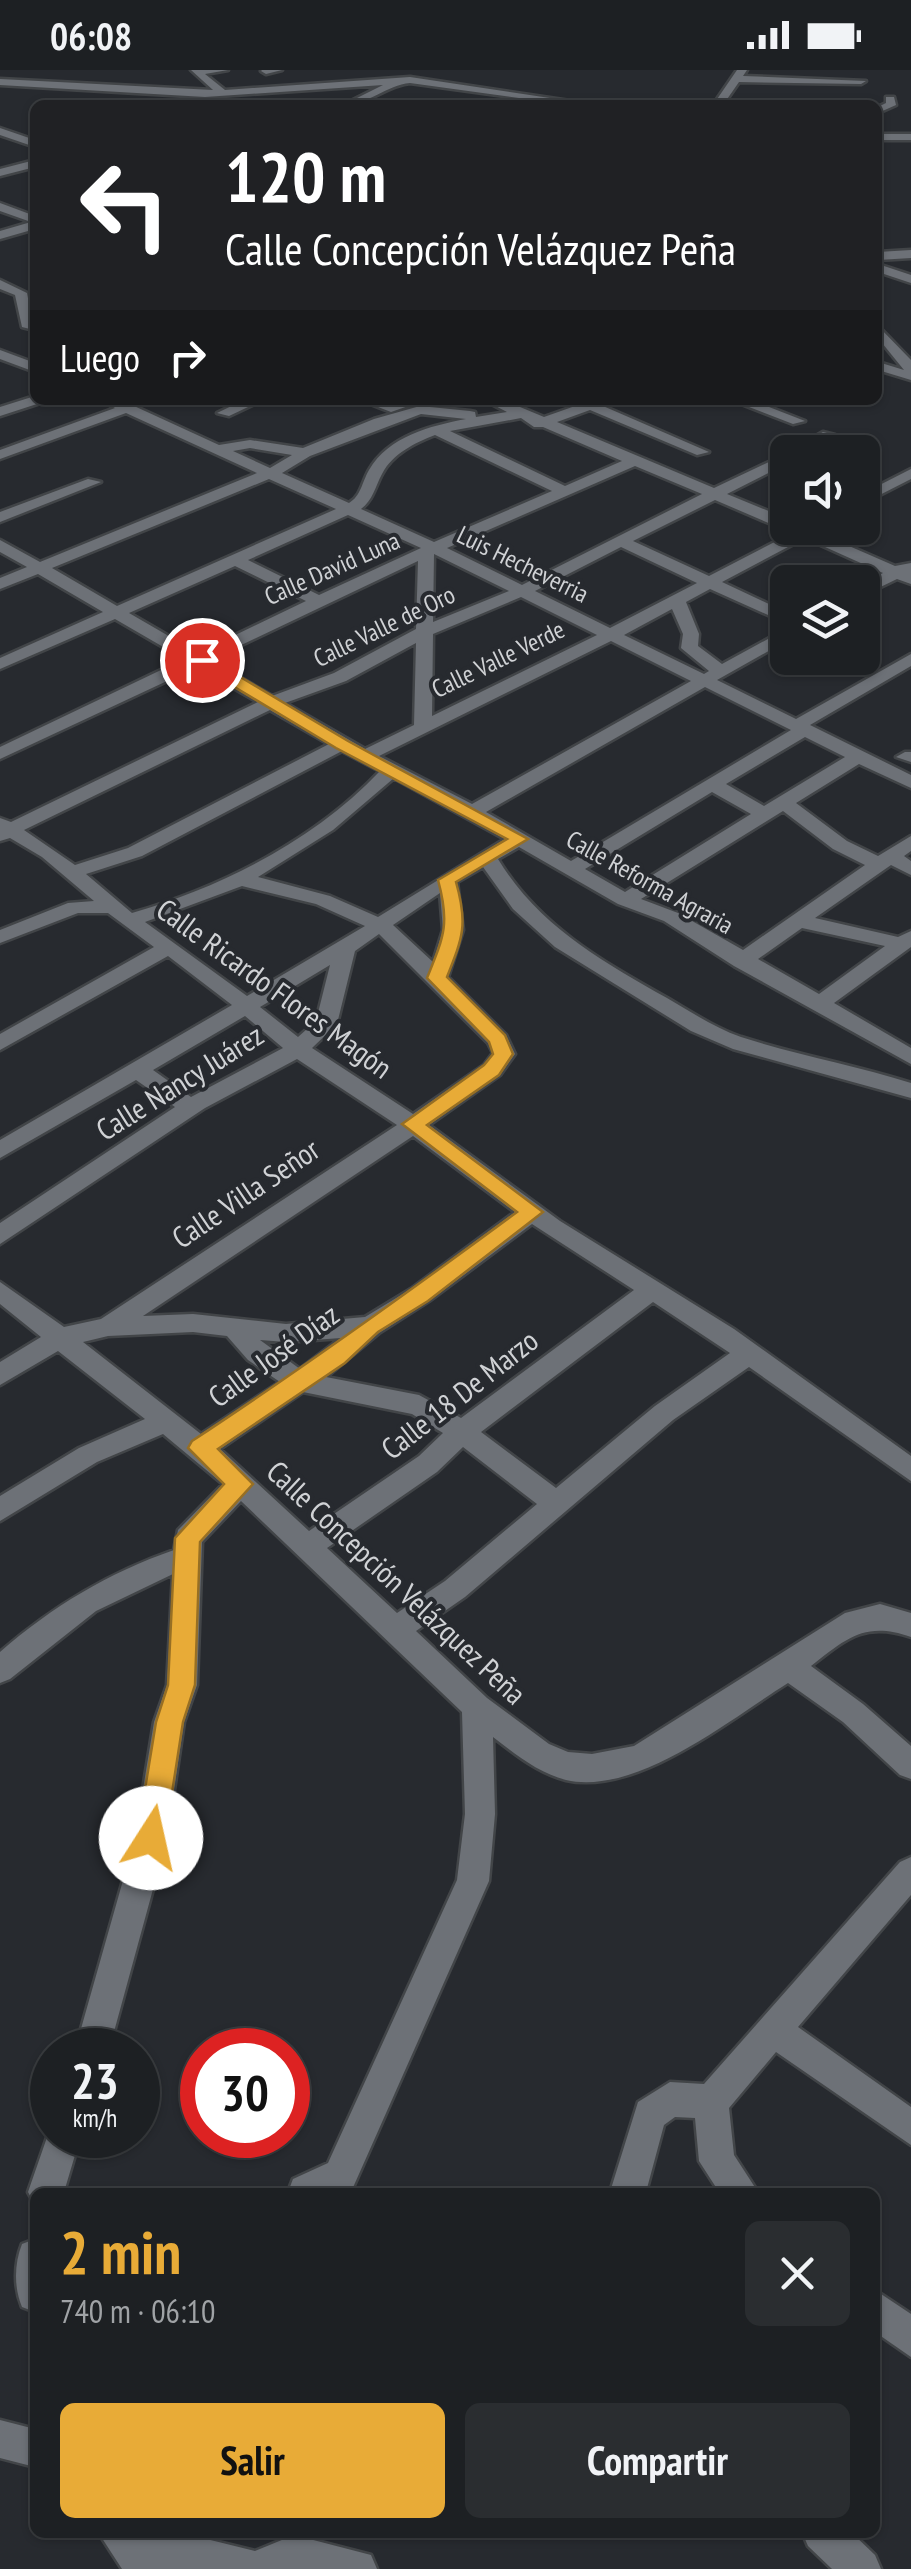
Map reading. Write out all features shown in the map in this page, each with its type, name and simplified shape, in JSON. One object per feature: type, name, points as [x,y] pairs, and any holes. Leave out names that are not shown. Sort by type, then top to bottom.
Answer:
[{"type":"street","points":[[193,71],[223,70]]},
{"type":"street","points":[[265,71],[277,70]]},
{"type":"street","points":[[335,70],[353,81]]},
{"type":"street","points":[[359,100],[395,83],[453,70]]},
{"type":"street","points":[[193,71],[223,93]]},
{"type":"street","points":[[265,71],[292,87]]},
{"type":"street","points":[[120,74],[144,84],[149,93]]},
{"type":"street","points":[[721,100],[739,74],[861,81]]},
{"type":"street","points":[[0,82],[149,93],[223,93],[353,81],[409,81],[554,100]]},
{"type":"street","points":[[409,81],[421,96]]},
{"type":"street","points":[[0,93],[24,86]]},
{"type":"street","points":[[882,108],[891,105],[890,99]]},
{"type":"street","points":[[0,131],[30,142]]},
{"type":"street","points":[[882,136],[911,136]]},
{"type":"street","points":[[0,173],[30,164]]},
{"type":"street","points":[[0,207],[30,220]]},
{"type":"street","points":[[0,235],[30,224]]},
{"type":"street","points":[[882,256],[911,254]]},
{"type":"street","points":[[882,269],[911,278]]},
{"type":"street","points":[[9,284],[21,293],[26,329]]},
{"type":"street","points":[[882,335],[911,372]]},
{"type":"street","points":[[0,354],[30,366]]},
{"type":"street","points":[[882,367],[911,372]]},
{"type":"street","points":[[1,411],[30,402]]},
{"type":"street","name":"Luis Hecheverria","points":[[120,405],[610,635],[713,677],[800,728],[911,782]]},
{"type":"street","points":[[224,413],[244,405]]},
{"type":"street","points":[[382,405],[422,405],[504,418]]},
{"type":"street","points":[[0,584],[268,474],[305,454],[422,405]]},
{"type":"street","points":[[502,405],[770,516]]},
{"type":"street","points":[[752,405],[798,421]]},
{"type":"street","points":[[481,423],[519,426],[544,422],[589,406],[702,452]]},
{"type":"street","points":[[0,456],[127,408]]},
{"type":"street","points":[[362,429],[431,430],[522,413]]},
{"type":"street","points":[[431,430],[566,492]]},
{"type":"street","points":[[0,664],[346,510],[364,500],[365,490],[381,463],[431,430]]},
{"type":"street","points":[[220,449],[250,444],[305,454]]},
{"type":"street","name":"Calle David Luna","points":[[0,754],[202,660],[224,644],[634,461]]},
{"type":"street","name":"Calle Valle de Oro","points":[[3,830],[272,702],[340,678],[424,631],[520,592],[770,467]]},
{"type":"street","points":[[880,485],[911,472]]},
{"type":"street","points":[[885,481],[911,491]]},
{"type":"street","points":[[0,517],[93,482]]},
{"type":"street","points":[[622,542],[770,611]]},
{"type":"street","name":"Calle Valle Verde","points":[[366,755],[610,635],[770,545]]},
{"type":"street","points":[[841,545],[906,572]]},
{"type":"street","name":"Calle Reforma Agraria","points":[[0,546],[117,610],[342,744],[626,900],[671,917],[911,1057]]},
{"type":"street","points":[[423,726],[424,631],[431,551]]},
{"type":"street","points":[[234,559],[319,601]]},
{"type":"street","points":[[880,583],[906,572]]},
{"type":"street","points":[[676,598],[691,634],[689,648],[713,677]]},
{"type":"street","points":[[472,812],[770,644]]},
{"type":"street","points":[[572,868],[715,786],[911,658]]},
{"type":"street","points":[[72,872],[135,852],[342,744]]},
{"type":"street","points":[[626,900],[859,756]]},
{"type":"street","points":[[886,770],[909,756]]},
{"type":"street","points":[[0,937],[76,907],[121,913],[192,901],[242,880],[269,866],[372,792],[391,770]]},
{"type":"street","points":[[715,786],[767,816]]},
{"type":"street","points":[[786,804],[840,845],[911,869]]},
{"type":"street","name":"Calle Ricardo Flores Magón","points":[[3,830],[49,853],[298,1049],[412,1124],[532,1212],[748,1354],[911,1470]]},
{"type":"street","points":[[0,1150],[345,948],[447,880],[520,839]]},
{"type":"street","points":[[741,961],[911,842]]},
{"type":"street","points":[[487,857],[517,904],[548,933],[590,964],[710,1032],[739,1044],[831,1065],[911,1091]]},
{"type":"street","points":[[242,880],[297,890],[356,910],[379,924],[437,978],[456,914],[447,880]]},
{"type":"street","points":[[796,920],[906,940]]},
{"type":"street","points":[[818,1004],[906,940]]},
{"type":"street","points":[[0,1043],[169,947]]},
{"type":"street","name":"Calle Nancy Juárez","points":[[0,1235],[191,1107],[298,1049],[326,1024],[345,948]]},
{"type":"street","name":"Calle Villa Señor","points":[[0,1375],[12,1362],[59,1338],[108,1327],[492,1070],[504,1054],[498,1040],[437,978]]},
{"type":"street","points":[[136,1070],[191,1107]]},
{"type":"street","name":"Calle José Díaz","points":[[200,1448],[337,1357],[370,1326],[420,1295],[532,1212]]},
{"type":"street","name":"Calle 18 De Marzo","points":[[305,1548],[428,1464],[462,1432],[652,1289]]},
{"type":"street","name":"Calle Concepción Velázquez Peña","points":[[0,1291],[168,1420],[476,1706],[538,1754],[566,1766],[592,1768],[640,1758],[789,1667]]},
{"type":"street","points":[[108,1327],[193,1323],[286,1333],[370,1326]]},
{"type":"street","points":[[236,1328],[257,1353],[300,1382],[419,1405],[462,1432],[558,1505]]},
{"type":"street","points":[[396,1629],[455,1590],[664,1413],[748,1354]]},
{"type":"street","points":[[0,1510],[88,1455],[168,1420]]},
{"type":"street","points":[[98,2028],[151,1838],[170,1722],[182,1685],[188,1538],[240,1484]]},
{"type":"street","points":[[0,1670],[53,1622],[112,1584],[186,1557]]},
{"type":"street","points":[[911,1625],[882,1616],[856,1622],[827,1637],[789,1667],[853,1714],[911,1764]]},
{"type":"street","points":[[336,2184],[473,1881],[480,1814],[476,1706]]},
{"type":"street","points":[[737,2188],[717,2161],[711,2102],[911,1872]]},
{"type":"street","points":[[774,2030],[911,2128]]},
{"type":"street","points":[[629,2188],[650,2114],[670,2100],[711,2102]]},
{"type":"street","points":[[47,2188],[57,2158]]},
{"type":"street","points":[[880,2312],[911,2338]]},
{"type":"street","points":[[0,2439],[30,2447]]},
{"type":"street","points":[[123,2538],[147,2569]]},
{"type":"street","points":[[144,2538],[187,2556],[250,2569]]},
{"type":"street","points":[[828,2538],[861,2569]]},
{"type":"street","points":[[286,2556],[357,2569]]},
{"type":"route","points":[[151,1838],[170,1722],[182,1685],[188,1538],[240,1484],[200,1448],[337,1357],[370,1326],[420,1295],[532,1212],[412,1124],[492,1070],[504,1054],[498,1040],[437,978],[456,914],[447,880],[520,839],[297,719],[202,660]]}]
